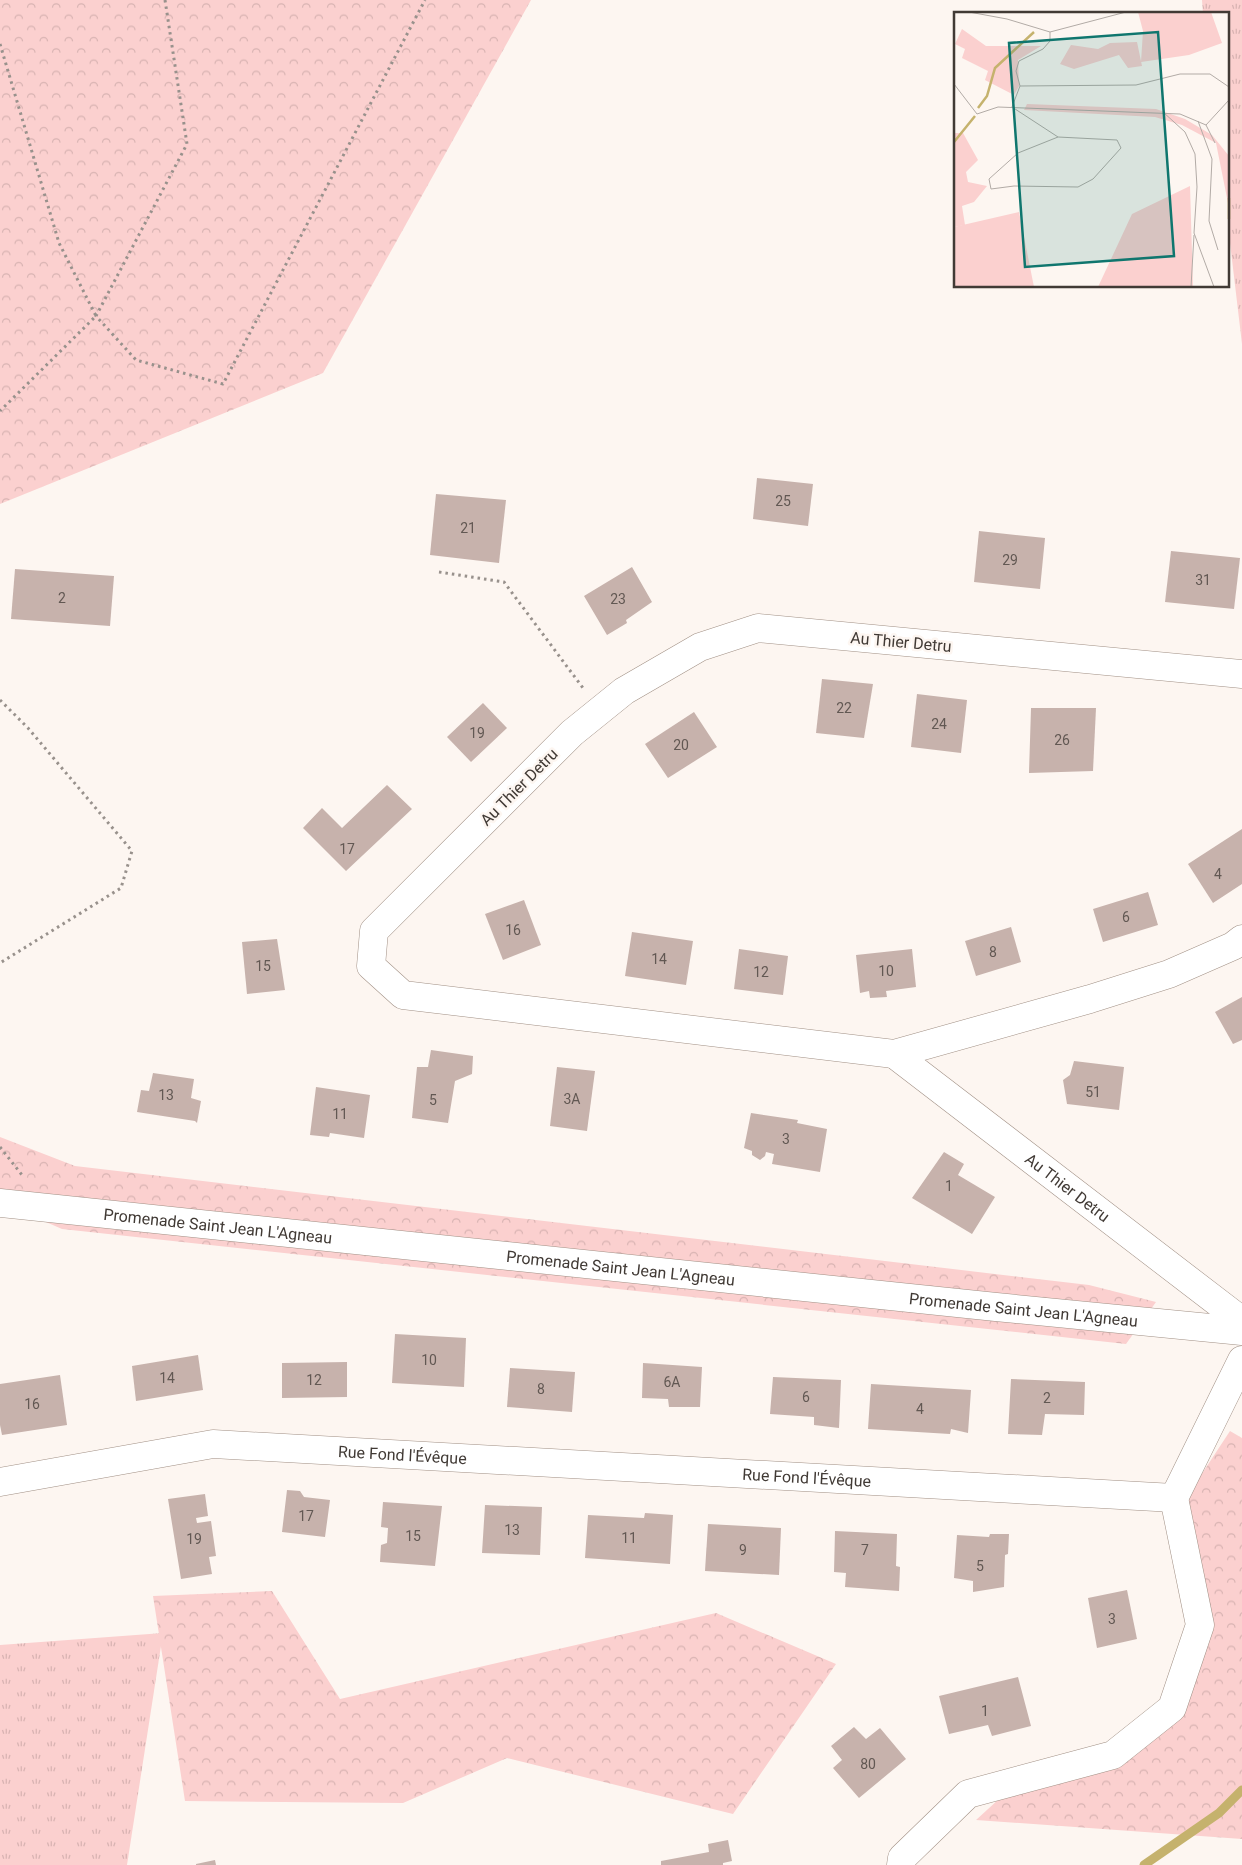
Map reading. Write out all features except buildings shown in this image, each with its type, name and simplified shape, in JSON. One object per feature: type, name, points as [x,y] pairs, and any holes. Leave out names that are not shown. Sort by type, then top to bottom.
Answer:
[{"type":"street","name":"Au Thier Detru","points":[[1242,674],[758,628],[700,646],[624,691],[572,733],[374,931],[371,966],[404,996],[894,1054],[1090,999],[1169,974],[1233,946],[1242,940]]},
{"type":"street","name":"Au Thier Detru","points":[[894,1054],[1242,1321]]},
{"type":"street","name":"Promenade Saint Jean L'Agneau","points":[[2,1202],[966,1304],[1242,1331]]},
{"type":"street","points":[[901,1865],[902,1858],[968,1794],[1113,1755],[1172,1708],[1200,1625],[1174,1498],[1242,1360]]},
{"type":"street","name":"Rue Fond l'Évêque","points":[[0,1482],[213,1444],[1174,1498]]},
{"type":"path","points":[[0,411],[96,316],[187,144],[165,0]]},
{"type":"path","points":[[0,44],[58,243],[96,316],[136,360],[223,384],[425,0]]},
{"type":"path","points":[[439,572],[504,582],[600,710]]},
{"type":"path","points":[[0,700],[28,728],[132,851],[121,888],[0,963]]},
{"type":"green space","points":[[0,0],[531,0],[323,373],[0,504]]},
{"type":"green space","points":[[1202,0],[1242,0],[1242,344],[1230,243],[1230,12],[1203,12]]},
{"type":"green space","points":[[0,1137],[75,1166],[1089,1285],[1156,1302],[1126,1344],[62,1229],[0,1202]]},
{"type":"green space","points":[[1230,1431],[1242,1438],[1242,1839],[976,1820],[999,1799],[1121,1763],[1208,1623],[1186,1498]]},
{"type":"green space","points":[[272,1591],[340,1699],[716,1613],[836,1664],[733,1814],[507,1758],[403,1803],[185,1801],[153,1596]]},
{"type":"green space","points":[[163,1633],[127,1865],[0,1865],[0,1645]]},
{"type":"waterway","points":[[1144,1865],[1219,1813],[1242,1790]]}]
